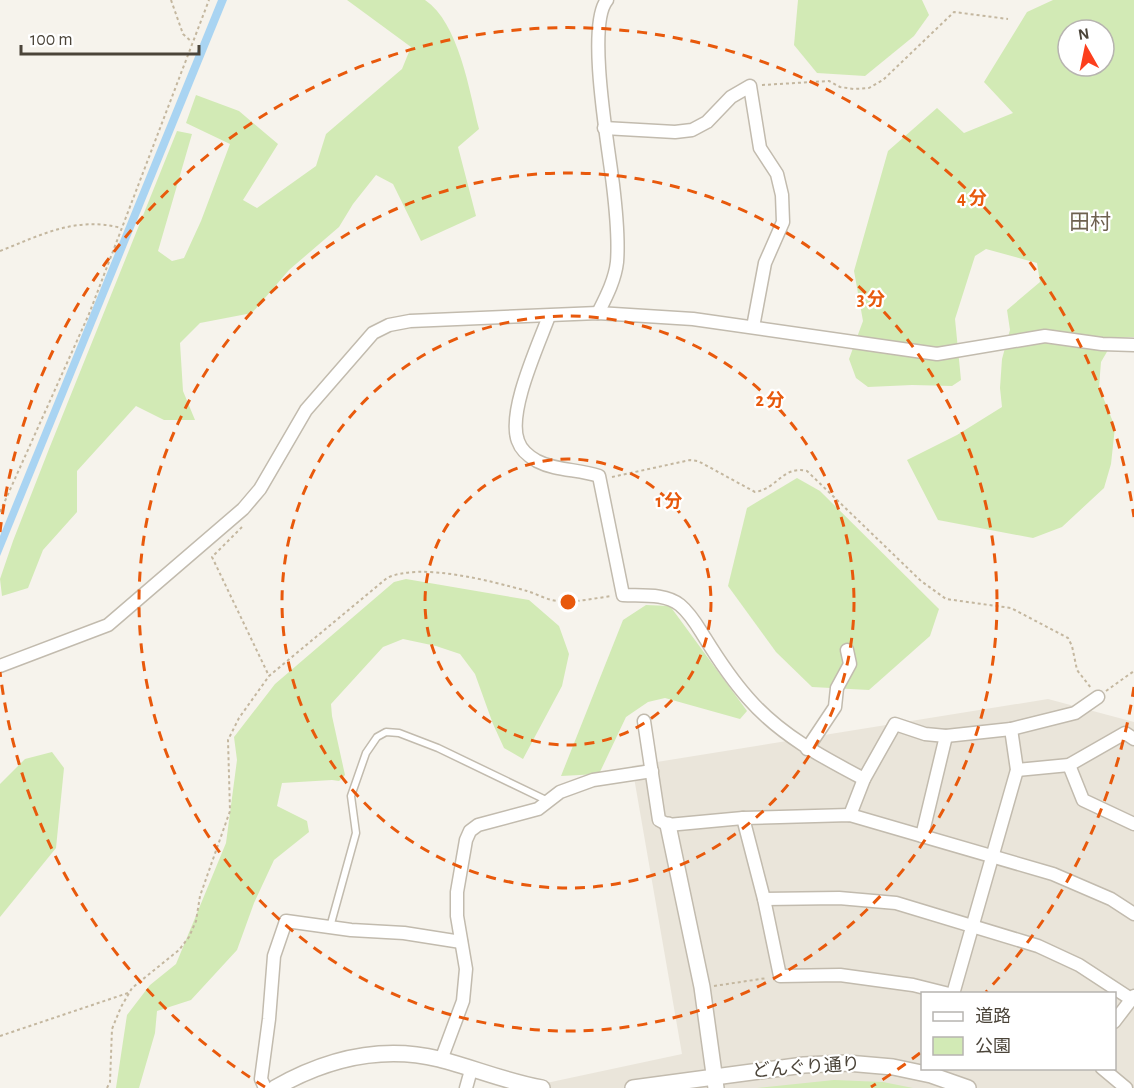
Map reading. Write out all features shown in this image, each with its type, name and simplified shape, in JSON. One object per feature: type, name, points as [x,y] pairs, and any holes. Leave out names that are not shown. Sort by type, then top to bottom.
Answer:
[{"type":"street","points":[[598,314],[609,290],[616,265],[617,234],[599,73],[600,20],[604,3],[607,0]]},
{"type":"street","points":[[604,128],[675,132],[692,130],[707,122],[732,97],[750,86],[760,148],[777,174],[782,195],[783,222],[765,263],[759,285],[753,327]]},
{"type":"street","points":[[0,666],[108,625],[243,509],[260,489],[306,410],[373,333],[389,325],[410,321],[598,314],[693,319],[937,354],[1045,336],[1102,344],[1134,345]]},
{"type":"street","points":[[549,316],[519,400],[516,422],[517,440],[524,452],[537,461],[554,467],[599,476],[622,595],[669,599],[680,605],[748,698],[772,722],[807,749],[864,779]]},
{"type":"street","points":[[807,749],[835,707],[837,688],[850,664],[847,650]]},
{"type":"street","points":[[850,815],[864,779],[895,724],[925,734],[946,736],[1011,729],[1075,713],[1098,696]]},
{"type":"street","points":[[644,721],[659,820],[668,825],[743,818],[850,815],[1053,874],[1111,899],[1134,914]]},
{"type":"street","points":[[951,992],[973,926],[1017,770],[1011,729]]},
{"type":"street","points":[[1017,770],[1069,765],[1125,733],[1134,739]]},
{"type":"street","points":[[922,836],[946,736]]},
{"type":"street","points":[[1069,765],[1083,800],[1134,824]]},
{"type":"street","points":[[441,1060],[463,1001],[466,969],[457,916],[457,892],[466,840],[470,831],[478,825],[538,809],[560,792],[593,780],[652,771]]},
{"type":"street","points":[[743,818],[764,898],[780,976],[840,975],[946,992]]},
{"type":"street","points":[[668,825],[702,987],[715,1082]]},
{"type":"street","points":[[764,898],[839,898],[896,903],[1038,946],[1079,965],[1133,998],[1116,1019]]},
{"type":"street","points":[[265,1088],[261,1079],[274,956],[285,921],[404,933],[461,942]]},
{"type":"street","points":[[275,1088],[298,1074],[327,1064],[355,1056],[387,1052],[415,1054],[441,1060],[542,1088]]},
{"type":"street","name":"どんぐり通り","points":[[633,1088],[715,1082],[804,1065],[847,1063],[932,1072],[968,1088]]},
{"type":"street","points":[[466,1088],[471,1070]]},
{"type":"street","points":[[1104,1070],[1126,1088]]},
{"type":"lane","points":[[330,927],[356,834],[351,796],[366,753],[377,736],[387,732],[399,733],[438,748],[548,801]]},
{"type":"path","points":[[171,0],[183,34],[193,43]]},
{"type":"path","points":[[0,512],[89,314],[209,0]]},
{"type":"path","points":[[750,86],[829,81],[840,87],[869,88],[883,80],[954,12],[1008,18]]},
{"type":"path","points":[[0,251],[59,228],[84,223],[105,224],[121,228]]},
{"type":"path","points":[[600,479],[690,460],[698,461],[755,492],[764,490],[792,470],[807,471],[921,580],[946,598],[1011,608],[1068,638],[1077,670],[1098,696],[1134,671]]},
{"type":"path","points":[[243,509],[247,522],[212,557],[269,675]]},
{"type":"path","points":[[107,1088],[110,1082],[112,1029],[121,1007],[132,988],[179,950],[189,937],[196,921],[200,896],[230,811],[228,740],[238,718],[269,675],[387,578],[397,573],[412,571],[478,579],[529,591],[556,601],[622,595]]},
{"type":"path","points":[[714,986],[780,976]]},
{"type":"path","points":[[0,1036],[129,993]]},
{"type":"shaded area","points":[[1048,699],[1134,722],[1134,1088],[523,1088],[682,1054],[632,766]]},
{"type":"green space","points":[[347,0],[425,0],[446,24],[461,58],[479,129],[458,147],[476,216],[421,241],[393,184],[376,175],[353,204],[339,227],[289,270],[252,313],[200,323],[180,343],[183,391],[195,420],[164,420],[136,406],[77,471],[77,512],[43,550],[28,588],[2,596],[0,579],[13,541],[177,131],[192,134],[158,251],[172,261],[184,258],[201,221],[230,144],[186,123],[196,95],[239,111],[278,144],[243,200],[257,208],[316,166],[326,134],[402,69],[411,47]]},
{"type":"green space","points":[[798,0],[922,0],[929,15],[914,36],[865,76],[817,73],[794,45]]},
{"type":"green space","points":[[1053,0],[1134,0],[1134,337],[1115,338],[1101,362],[1099,387],[1115,427],[1111,464],[1104,488],[1062,527],[1033,538],[938,520],[907,460],[957,435],[1002,407],[1000,388],[1002,359],[1010,330],[1007,310],[1040,282],[1037,263],[986,249],[975,256],[955,319],[961,380],[952,386],[868,387],[856,378],[849,359],[863,321],[854,271],[888,151],[937,108],[964,133],[1013,113],[984,82],[1027,12]]},
{"type":"green space","points":[[797,478],[820,491],[939,609],[930,636],[869,690],[812,687],[776,652],[728,586],[747,508]]},
{"type":"green space","points":[[406,579],[529,600],[559,626],[569,654],[562,686],[523,759],[504,748],[475,674],[460,654],[403,639],[383,647],[331,704],[345,775],[339,781],[282,783],[277,806],[307,821],[309,832],[274,860],[254,903],[237,950],[191,1000],[157,1011],[155,1033],[139,1088],[116,1088],[127,1015],[150,985],[176,964],[226,843],[237,760],[234,737],[275,684],[394,582]]},
{"type":"green space","points":[[646,605],[670,606],[747,711],[740,719],[665,698],[648,702],[626,717],[599,774],[561,776],[623,620]]},
{"type":"green space","points":[[52,752],[64,768],[56,848],[0,917],[0,784],[25,759]]},
{"type":"green space","points":[[834,1080],[883,1082],[913,1088],[757,1088]]},
{"type":"water","points":[[218,0],[227,0],[0,556],[0,536]]},
{"type":"district","name":"田村","points":[[1090,222]]}]
